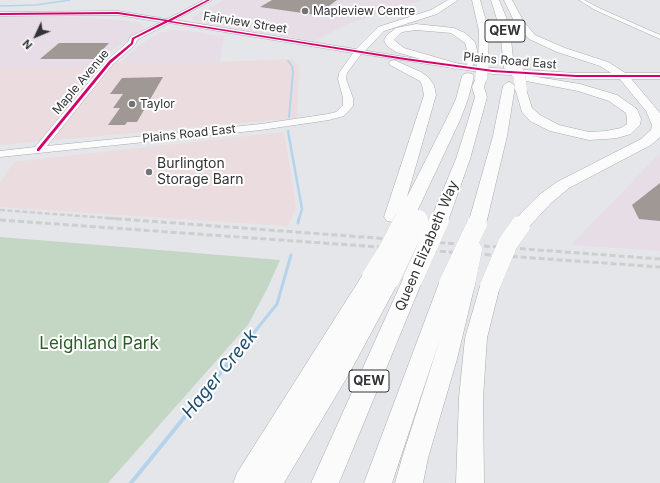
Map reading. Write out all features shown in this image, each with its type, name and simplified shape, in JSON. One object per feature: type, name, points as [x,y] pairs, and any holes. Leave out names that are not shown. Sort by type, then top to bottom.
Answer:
[{"type":"highway","points":[[357,53],[381,29],[434,12],[454,0]]},
{"type":"highway","name":"Queen Elizabeth Way","points":[[325,483],[391,278],[439,221],[463,159],[475,122],[481,97],[474,76],[483,64],[484,31],[476,0]]},
{"type":"highway","name":"QEW","points":[[495,0],[505,29],[511,67],[519,74],[518,84]]},
{"type":"highway","points":[[470,483],[471,398],[476,338],[490,286],[508,244],[528,216],[545,199],[563,185],[646,142],[658,132],[659,124],[654,113],[625,79],[604,64],[561,50],[532,37],[520,23],[508,0]]},
{"type":"highway","points":[[247,483],[305,389],[391,278],[390,231],[406,218],[463,121],[472,96],[474,76],[472,50],[470,42],[467,38],[454,32],[436,28],[416,27],[400,30],[390,37],[389,40],[391,44],[400,50],[455,66]]},
{"type":"highway","points":[[268,483],[341,367],[391,278],[406,218],[430,95],[428,86],[424,79],[394,63]]},
{"type":"highway","points":[[518,84],[580,88],[613,98],[632,112],[634,119],[633,125],[626,131],[617,134],[589,136],[555,128],[535,118],[526,109],[518,84]]},
{"type":"highway","points":[[409,483],[415,458],[446,359],[457,284],[477,224],[500,136],[518,84]]},
{"type":"highway","name":"QEW","points":[[378,483],[457,284]]},
{"type":"main road","name":"Maple Avenue","points":[[38,150],[110,62],[132,43],[140,40],[147,34],[209,0]]},
{"type":"main road","name":"Maple Avenue","points":[[189,12],[216,0]]},
{"type":"main road","points":[[147,34],[151,27],[144,18],[163,17],[189,12],[187,17],[189,21],[222,29]]},
{"type":"main road","name":"Fairview Street","points":[[0,14],[104,13],[109,16],[144,18],[200,30],[357,53]]},
{"type":"main road","name":"Fairview Street","points":[[169,23],[222,29],[357,53]]},
{"type":"main road","points":[[147,34],[176,28],[200,30]]},
{"type":"main road","name":"Plains Road East","points":[[357,53],[394,63],[462,72],[518,84],[660,76]]},
{"type":"main road","name":"Plains Road East","points":[[357,53],[517,73],[660,82]]},
{"type":"main road","name":"Plains Road East","points":[[0,154],[271,126],[335,116],[344,111],[348,106],[348,98],[342,76],[347,66],[357,53]]},
{"type":"street","points":[[581,0],[597,9],[660,37]]},
{"type":"shaded area","points":[[224,0],[422,0],[345,25],[315,41],[196,22],[192,19],[193,17]]},
{"type":"shaded area","points":[[56,16],[119,20],[140,23],[145,27],[143,31],[111,51],[95,66],[0,66],[0,18]]},
{"type":"shaded area","points":[[172,30],[189,31],[224,37],[220,62],[121,62],[142,43],[160,33]]},
{"type":"shaded area","points":[[292,59],[299,66],[297,118],[0,145],[0,66],[95,66],[121,62],[220,62]]},
{"type":"shaded area","name":"Burlington Storage Barn","points":[[284,132],[296,207],[288,226],[0,207],[0,182],[14,162]]},
{"type":"shaded area","points":[[660,153],[660,251],[571,245]]},
{"type":"green space","name":"Leighland Park","points":[[0,237],[280,260],[248,325],[108,483],[0,483]]},
{"type":"building","name":"Mapleview Centre","points":[[272,0],[337,0],[317,15],[260,7]]},
{"type":"building","points":[[59,43],[109,43],[94,59],[40,59]]},
{"type":"building","name":"Taylor","points":[[163,77],[137,122],[127,122],[125,125],[108,125],[120,108],[113,108],[123,94],[110,94],[122,78]]},
{"type":"building","points":[[660,183],[660,221],[639,219],[632,205]]},
{"type":"waterway","points":[[0,6],[36,5],[70,0]]},
{"type":"waterway","name":"Hager Creek","points":[[288,61],[292,66],[293,72],[289,117]]},
{"type":"waterway","name":"Hager Creek","points":[[288,131],[302,209],[299,219]]},
{"type":"waterway","name":"Hager Creek","points":[[298,223],[299,218]]},
{"type":"waterway","name":"Hager Creek","points":[[252,335],[277,304],[291,255]]},
{"type":"waterway","name":"Hager Creek","points":[[131,483],[252,334]]},
{"type":"railway","points":[[0,210],[121,219]]},
{"type":"railway","points":[[107,218],[660,259]]},
{"type":"railway","points":[[0,220],[660,267]]},
{"type":"cycle path","points":[[38,150],[110,62],[132,43],[133,39],[209,0]]},
{"type":"cycle path","points":[[0,14],[118,13],[405,59],[493,71],[576,76],[660,76]]},
{"type":"place","name":"Mapleview Centre","points":[[305,11]]},
{"type":"place","name":"Taylor","points":[[132,104]]},
{"type":"place","name":"Burlington Storage Barn","points":[[149,172]]}]
